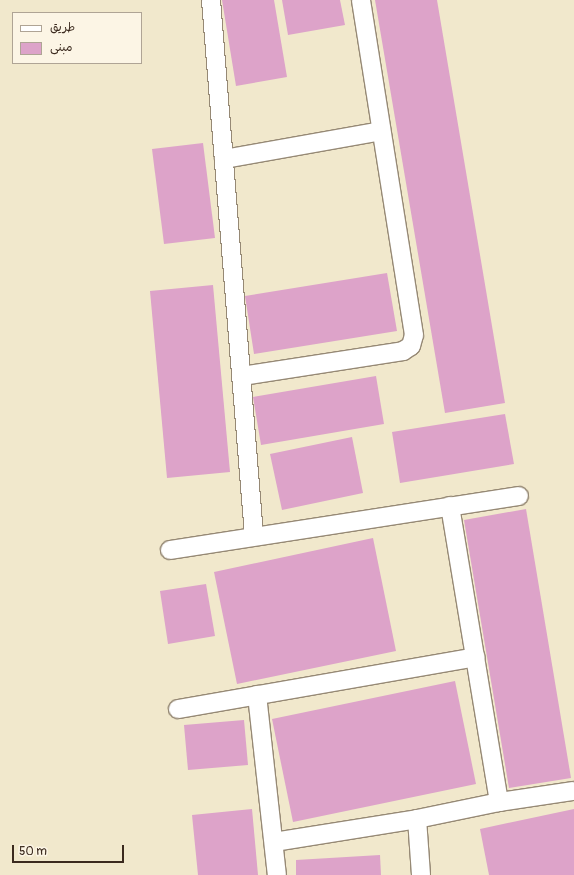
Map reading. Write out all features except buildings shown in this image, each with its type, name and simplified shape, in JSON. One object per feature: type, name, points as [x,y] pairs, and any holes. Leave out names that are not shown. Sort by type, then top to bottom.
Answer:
[{"type":"street","points":[[211,0],[254,536]]},
{"type":"street","points":[[242,376],[403,351],[411,346],[414,334],[361,0]]},
{"type":"street","points":[[224,159],[381,130]]},
{"type":"street","points":[[170,550],[519,496]]},
{"type":"street","points":[[450,506],[499,802]]},
{"type":"street","points":[[178,709],[475,657]]},
{"type":"street","points":[[257,695],[277,875]]},
{"type":"street","points":[[274,842],[417,819],[499,802],[573,791]]},
{"type":"street","points":[[417,819],[422,875]]}]
